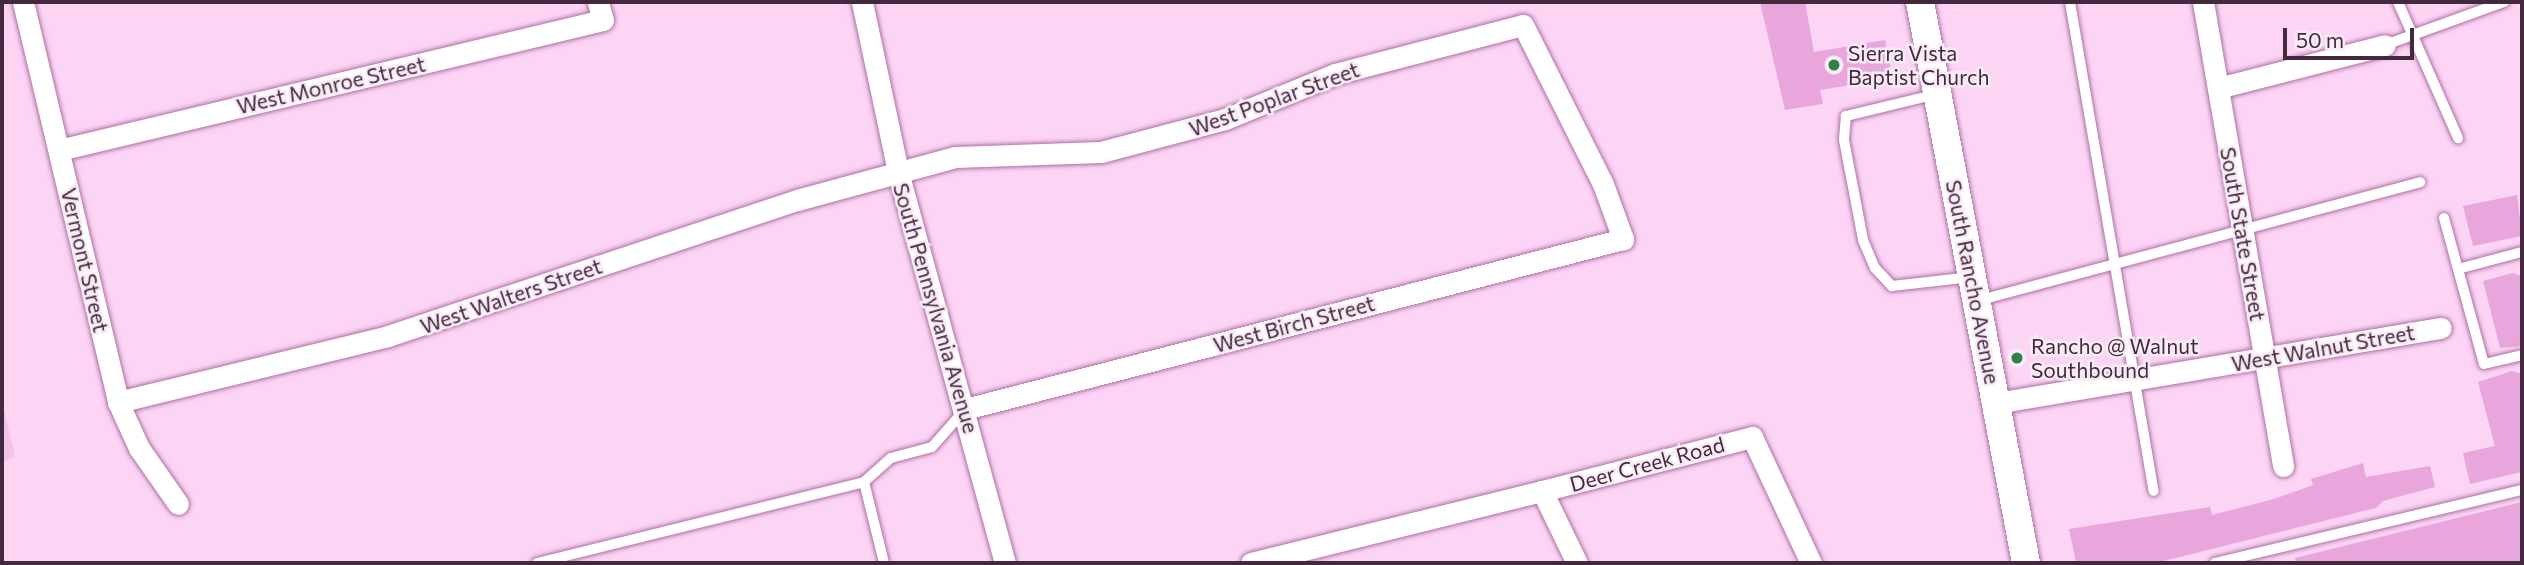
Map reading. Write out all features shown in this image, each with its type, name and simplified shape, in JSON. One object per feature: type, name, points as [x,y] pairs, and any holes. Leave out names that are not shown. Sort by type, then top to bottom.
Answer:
[{"type":"street","name":"Vermont Street","points":[[23,2],[118,402],[139,448],[178,504]]},
{"type":"street","name":"South Pennsylvania Avenue","points":[[862,2],[875,50],[898,172],[1005,563]]},
{"type":"street","name":"South Rancho Avenue","points":[[1920,2],[2026,563]]},
{"type":"street","name":"South State Street","points":[[2203,2],[2283,466]]},
{"type":"street","name":"West Monroe Street","points":[[59,149],[601,11]]},
{"type":"street","name":"West Poplar Street","points":[[898,172],[989,153],[1113,149],[1225,120],[1335,74],[1523,25],[1603,184],[1623,239]]},
{"type":"street","points":[[2218,88],[2385,45]]},
{"type":"street","name":"West Walters Street","points":[[118,402],[388,336],[797,200],[898,172]]},
{"type":"street","name":"West Birch Street","points":[[965,409],[1623,239]]},
{"type":"street","name":"West Walnut Street","points":[[1996,403],[2441,328]]},
{"type":"street","name":"Deer Creek Road","points":[[1251,563],[1752,437],[1811,563]]},
{"type":"street","points":[[1542,491],[1577,563]]},
{"type":"lane","points":[[2070,2],[2154,491]]},
{"type":"lane","points":[[2398,2],[2458,138]]},
{"type":"lane","points":[[2385,45],[2504,2]]},
{"type":"lane","points":[[1937,94],[1846,116],[1844,140],[1863,240],[1892,286],[1974,289],[2115,264],[2420,182]]},
{"type":"lane","points":[[2444,218],[2483,364],[2522,355]]},
{"type":"lane","points":[[2458,269],[2522,252]]},
{"type":"lane","points":[[537,563],[863,482],[891,458],[932,447],[965,409]]},
{"type":"lane","points":[[863,482],[884,563]]},
{"type":"lane","points":[[2215,563],[2522,490]]},
{"type":"shaded area","points":[[2,402],[15,455],[2,464]]},
{"type":"building","name":"Sierra Vista Baptist Church","points":[[1760,2],[1805,2],[1814,52],[1885,40],[1893,78],[1820,90],[1823,104],[1785,110]]},
{"type":"building","points":[[2517,195],[2522,236],[2473,246],[2463,206]]},
{"type":"building","points":[[2513,273],[2522,276],[2522,346],[2500,348],[2483,281]]},
{"type":"building","points":[[2512,371],[2522,374],[2522,472],[2470,484],[2463,453],[2495,446],[2478,382]]},
{"type":"building","points":[[2363,463],[2366,477],[2430,466],[2435,487],[2383,501],[2376,508],[2156,563],[2076,563],[2069,529],[2210,507],[2212,515],[2274,499],[2313,485],[2311,479]]},
{"type":"building","points":[[2522,502],[2522,563],[2296,563],[2295,558]]},
{"type":"place","name":"Sierra Vista Baptist Church","points":[[1834,65]]},
{"type":"place","name":"Rancho @ Walnut Southbound","points":[[2017,358]]}]
